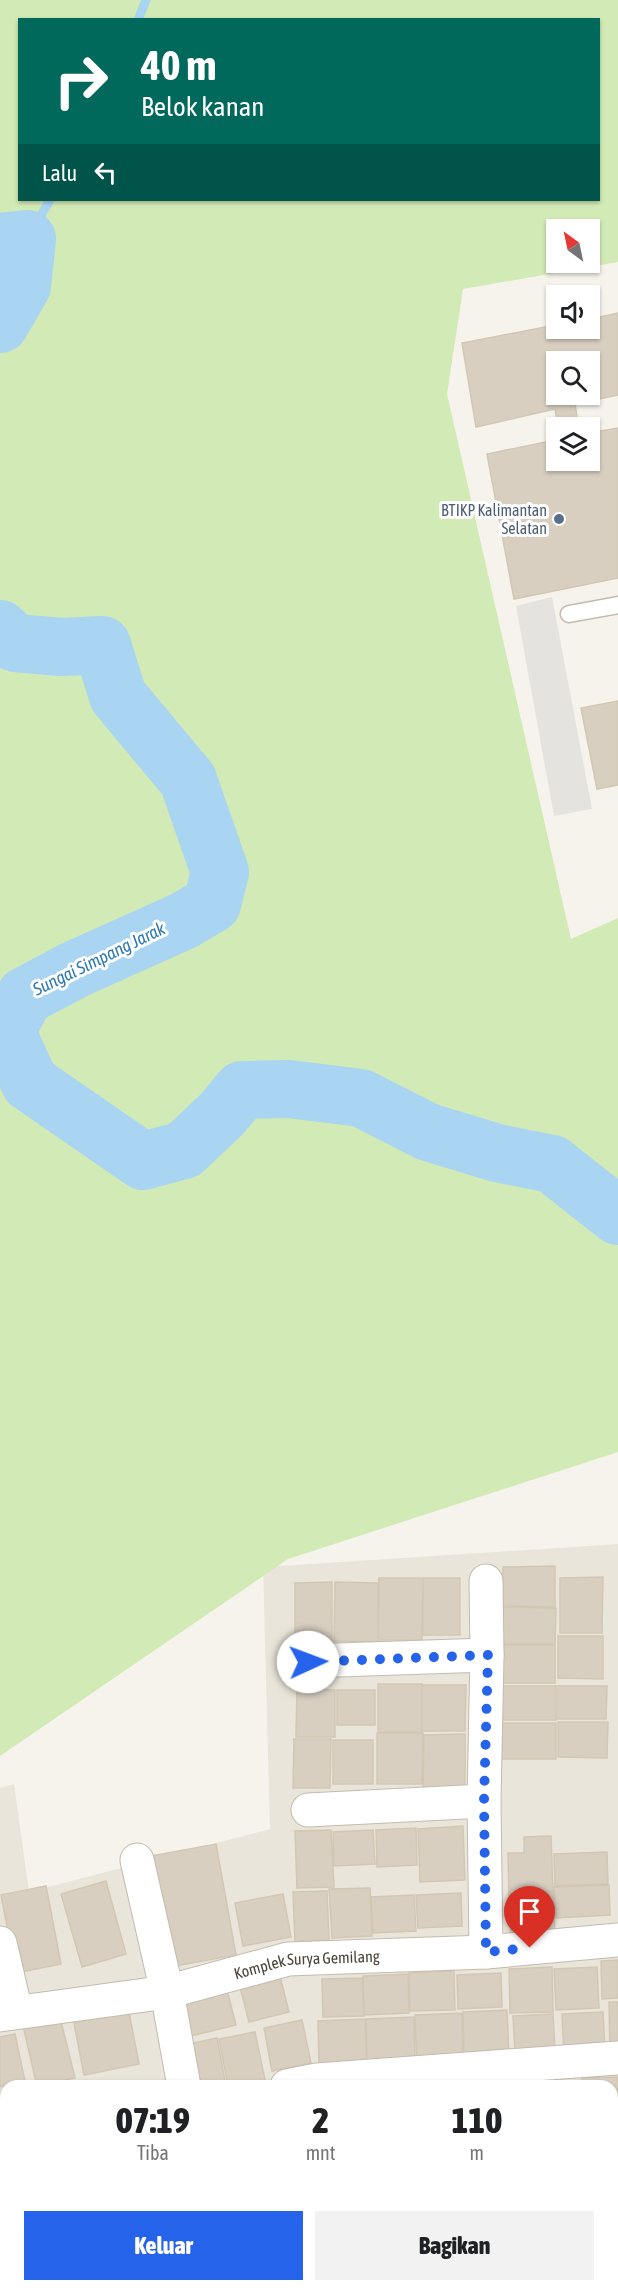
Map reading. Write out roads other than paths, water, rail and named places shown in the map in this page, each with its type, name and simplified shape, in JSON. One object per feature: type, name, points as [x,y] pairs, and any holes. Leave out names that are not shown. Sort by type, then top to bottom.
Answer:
[{"type":"street","points":[[486,1581],[488,1655],[484,1801],[486,1952]]},
{"type":"street","points":[[308,1662],[488,1655]]},
{"type":"street","points":[[308,1810],[484,1801]]},
{"type":"street","points":[[137,1860],[167,1992],[183,2080]]},
{"type":"street","name":"Komplek Surya Gemilang","points":[[8,2014],[167,1992],[288,1959],[486,1952],[618,1940]]},
{"type":"street","points":[[0,1943],[8,2014]]},
{"type":"street","points":[[317,2080],[618,2058]]},
{"type":"lane","points":[[569,614],[618,604]]},
{"type":"waterway","points":[[139,18],[146,0]]},
{"type":"waterway","points":[[27,239],[49,201]]},
{"type":"waterway","name":"Sungai Simpang Jarak","points":[[0,242],[27,239],[22,286],[0,324]]},
{"type":"waterway","name":"Sungai Simpang Jarak","points":[[0,629],[15,643],[62,647],[102,645],[118,696],[188,780],[220,872],[212,904],[183,921],[76,969],[25,996],[6,1031],[30,1083],[143,1161],[184,1150],[222,1114],[242,1090],[289,1089],[361,1098],[428,1132],[497,1153],[552,1164],[618,1216]]},
{"type":"place","name":"BTIKP Kalimantan Selatan","points":[[559,519]]}]
